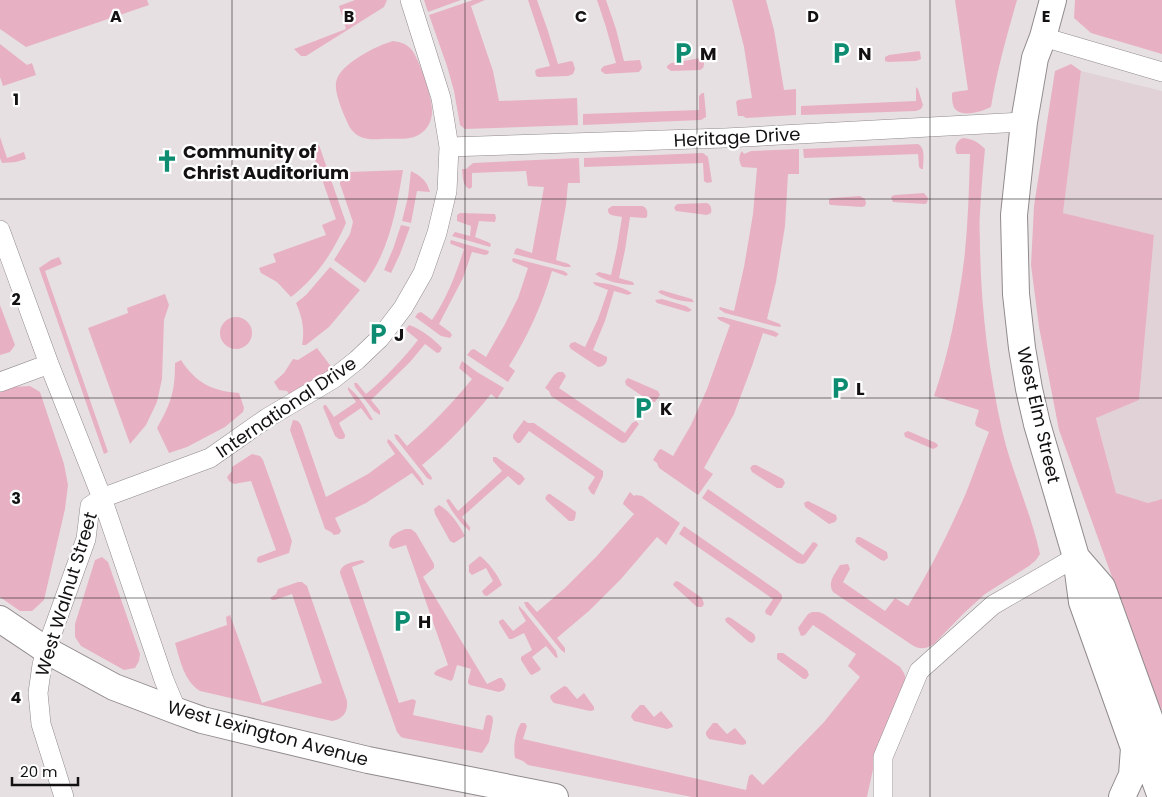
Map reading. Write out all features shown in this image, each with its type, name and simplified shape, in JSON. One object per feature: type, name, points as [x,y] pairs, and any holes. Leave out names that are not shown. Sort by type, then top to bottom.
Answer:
[{"type":"street","name":"International Drive","points":[[102,498],[210,458],[267,418],[333,379],[380,338],[403,308],[423,273],[437,233],[447,192],[449,147],[441,98],[410,0]]},
{"type":"street","name":"West Elm Street","points":[[1053,0],[1035,58],[1024,122],[1014,215],[1016,294],[1029,389],[1037,424],[1076,557],[1082,602],[1134,748],[1132,775],[1122,797]]},
{"type":"street","points":[[1043,37],[1162,72]]},
{"type":"street","name":"Heritage Drive","points":[[449,147],[725,138],[1024,122]]},
{"type":"street","name":"West Walnut Street","points":[[0,230],[49,364],[102,498],[90,506],[86,539],[46,650],[38,693],[41,724],[64,797]]},
{"type":"street","points":[[0,382],[49,364]]},
{"type":"street","points":[[102,498],[164,680],[177,712]]},
{"type":"street","name":"West Elm Street","points":[[1076,557],[1102,587],[1162,753]]},
{"type":"street","points":[[883,797],[883,757],[919,672],[993,605],[1076,557]]},
{"type":"street","name":"West Lexington Avenue","points":[[0,619],[46,650],[114,687],[177,712],[202,720],[368,760],[555,797]]},
{"type":"street","name":"West Elm Street","points":[[1134,748],[1148,761],[1160,797]]},
{"type":"shaded area","points":[[0,0],[147,0],[149,5],[26,47],[0,29]]},
{"type":"shaded area","points":[[355,0],[387,0],[384,7],[306,56],[301,56],[294,49],[346,29],[339,6]]},
{"type":"shaded area","points":[[424,0],[461,0],[428,12]]},
{"type":"shaded area","points":[[473,0],[485,0],[471,6],[493,71],[499,101],[577,98],[578,125],[465,129],[460,125],[447,66],[429,15]]},
{"type":"shaded area","points":[[528,0],[537,0],[558,64],[573,62],[575,69],[573,74],[568,76],[536,76],[535,71],[537,69],[550,66]]},
{"type":"shaded area","points":[[597,0],[606,0],[624,61],[640,60],[642,68],[639,72],[605,74],[601,71],[604,66],[616,63]]},
{"type":"shaded area","points":[[732,0],[766,0],[774,30],[784,90],[796,89],[796,115],[746,118],[738,116],[736,102],[752,98],[744,47]]},
{"type":"shaded area","points":[[955,0],[1017,0],[999,66],[991,107],[973,113],[959,112],[955,109],[952,101],[952,93],[968,90]]},
{"type":"shaded area","points":[[1075,0],[1162,0],[1162,54],[1091,33],[1074,18]]},
{"type":"shaded area","points":[[393,41],[408,46],[414,53],[425,78],[432,106],[431,119],[425,130],[412,138],[363,138],[355,134],[349,126],[337,96],[337,79],[340,73],[353,61],[379,46]]},
{"type":"shaded area","points":[[0,44],[27,65],[32,63],[36,75],[3,86],[0,77]]},
{"type":"shaded area","points":[[919,51],[921,59],[916,61],[885,61],[885,57],[889,55]]},
{"type":"shaded area","points":[[701,58],[704,65],[700,70],[671,71],[667,68],[671,63]]},
{"type":"shaded area","points":[[1071,64],[1081,71],[1063,213],[1154,235],[1139,400],[1096,418],[1116,493],[1148,503],[1162,499],[1162,710],[1160,710],[1059,430],[1039,327],[1031,265],[1034,206],[1055,71]]},
{"type":"shaded area","points":[[1081,71],[1162,91],[1162,499],[1148,503],[1116,493],[1096,417],[1139,400],[1154,235],[1063,213]]},
{"type":"shaded area","points":[[916,87],[923,105],[921,109],[916,111],[801,115],[801,106],[916,101]]},
{"type":"shaded area","points":[[704,93],[706,117],[701,120],[583,125],[583,114],[699,110],[699,96]]},
{"type":"shaded area","points":[[0,137],[7,158],[24,152],[26,159],[2,163],[0,158]]},
{"type":"shaded area","points":[[963,138],[975,141],[985,149],[980,226],[982,294],[987,341],[1003,434],[1040,554],[1029,566],[985,594],[934,644],[926,648],[920,648],[915,647],[833,592],[831,585],[832,578],[840,565],[848,564],[850,569],[843,582],[885,611],[895,598],[908,606],[932,565],[953,522],[989,432],[976,426],[975,423],[979,410],[934,396],[952,329],[964,261],[970,154],[957,154],[955,149],[957,142]]},
{"type":"shaded area","points":[[918,144],[923,152],[923,169],[919,167],[918,154],[804,158],[803,149]]},
{"type":"shaded area","points":[[319,145],[346,223],[336,244],[323,263],[309,281],[291,297],[277,282],[261,273],[259,268],[276,262],[273,254],[326,235],[322,225],[336,219],[311,148]]},
{"type":"shaded area","points":[[799,149],[799,174],[788,174],[785,226],[776,282],[767,319],[780,324],[781,327],[725,313],[719,309],[720,307],[734,311],[753,214],[757,168],[742,167],[739,159],[740,155],[742,151],[744,154],[751,151]]},
{"type":"shaded area","points":[[703,153],[708,157],[712,182],[707,183],[704,181],[703,163],[584,167],[584,158]]},
{"type":"shaded area","points":[[579,158],[580,183],[568,183],[556,260],[569,264],[571,267],[514,254],[517,248],[532,253],[544,187],[528,186],[526,171],[472,173],[472,187],[469,189],[463,180],[462,169],[466,169],[473,163]]},
{"type":"shaded area","points":[[403,170],[391,229],[374,270],[365,283],[334,260],[350,234],[353,222],[340,184],[340,178],[343,174],[349,172]]},
{"type":"shaded area","points":[[411,171],[423,179],[430,192],[417,191],[411,223],[402,221],[408,197]]},
{"type":"shaded area","points":[[924,193],[928,198],[925,204],[893,202],[891,198],[895,195]]},
{"type":"shaded area","points":[[860,196],[865,199],[865,206],[829,204],[829,199],[832,198]]},
{"type":"shaded area","points":[[707,203],[710,206],[711,213],[707,215],[676,211],[674,208],[678,204]]},
{"type":"shaded area","points":[[612,206],[642,206],[647,210],[647,217],[645,218],[630,217],[619,278],[633,282],[634,285],[614,282],[595,274],[599,272],[611,275],[622,217],[608,212],[608,209]]},
{"type":"shaded area","points":[[460,213],[495,214],[495,222],[479,221],[475,237],[491,244],[490,247],[452,236],[455,232],[470,236],[471,226],[457,221],[457,215]]},
{"type":"shaded area","points":[[401,225],[410,227],[391,273],[384,270]]},
{"type":"shaded area","points":[[451,240],[489,251],[485,255],[472,252],[463,278],[439,324],[450,332],[452,335],[450,338],[441,336],[415,317],[421,312],[432,320],[447,294],[464,249],[451,244]]},
{"type":"shaded area","points":[[59,257],[62,264],[45,271],[108,452],[104,454],[39,268]]},
{"type":"shaded area","points":[[513,258],[564,271],[568,274],[566,276],[552,271],[534,320],[509,366],[515,371],[508,382],[467,355],[474,349],[486,357],[518,298],[528,268],[513,262]]},
{"type":"shaded area","points":[[330,267],[360,290],[329,327],[306,345],[302,345],[302,323],[296,303],[306,295]]},
{"type":"shaded area","points":[[593,282],[613,285],[632,293],[628,295],[614,291],[605,321],[593,350],[607,357],[605,364],[598,367],[569,346],[575,342],[585,347],[598,319],[608,290],[595,285]]},
{"type":"shaded area","points":[[661,290],[692,299],[694,302],[670,298],[658,292]]},
{"type":"shaded area","points":[[165,294],[169,305],[164,320],[162,379],[157,402],[146,425],[130,444],[88,328],[128,313],[127,308]]},
{"type":"shaded area","points":[[662,299],[686,306],[692,310],[688,312],[657,303],[655,300]]},
{"type":"shaded area","points":[[0,305],[15,345],[10,352],[0,355]]},
{"type":"shaded area","points":[[236,317],[247,322],[252,333],[247,344],[236,349],[225,344],[220,333],[225,322]]},
{"type":"shaded area","points":[[717,317],[723,317],[779,334],[776,337],[763,333],[734,414],[704,468],[713,474],[698,495],[659,468],[653,460],[661,449],[673,456],[691,425],[707,389],[730,325],[719,320]]},
{"type":"shaded area","points":[[409,325],[427,335],[442,348],[437,353],[425,344],[410,362],[371,400],[380,411],[380,415],[374,411],[355,387],[354,383],[357,383],[366,394],[406,355],[418,340],[407,331],[406,329]]},
{"type":"shaded area","points":[[317,348],[333,369],[290,396],[287,391],[279,390],[274,382],[284,373],[293,359],[298,360]]},
{"type":"shaded area","points":[[181,360],[193,375],[213,388],[239,393],[244,408],[243,412],[225,427],[187,447],[169,453],[157,428],[171,397],[175,363]]},
{"type":"shaded area","points":[[462,361],[504,388],[497,399],[491,394],[441,449],[422,465],[431,476],[431,480],[427,478],[394,434],[398,435],[407,446],[449,406],[472,379],[459,368]]},
{"type":"shaded area","points":[[558,372],[563,372],[566,376],[559,388],[625,433],[632,423],[636,421],[639,424],[626,442],[620,442],[551,396],[545,388]]},
{"type":"shaded area","points":[[628,378],[658,391],[660,395],[655,402],[651,402],[626,385],[625,381]]},
{"type":"shaded area","points":[[30,386],[40,392],[64,464],[68,485],[65,509],[44,600],[32,611],[20,611],[0,597],[0,391],[11,387]]},
{"type":"shaded area","points":[[348,387],[362,402],[373,420],[370,420],[361,408],[339,423],[345,437],[339,439],[335,436],[323,407],[326,405],[334,417],[356,402]]},
{"type":"shaded area","points":[[293,420],[298,421],[301,425],[326,497],[368,474],[395,454],[387,442],[388,439],[421,478],[424,485],[412,473],[366,503],[335,518],[341,531],[339,534],[334,535],[325,529],[290,430]]},
{"type":"shaded area","points":[[524,420],[528,423],[534,423],[603,471],[603,476],[594,495],[588,488],[595,477],[529,431],[520,443],[517,443],[513,435]]},
{"type":"shaded area","points":[[908,431],[936,443],[937,447],[933,449],[905,437],[904,433]]},
{"type":"shaded area","points":[[252,454],[260,456],[263,460],[292,541],[289,553],[260,563],[257,562],[258,557],[276,550],[251,481],[234,484],[227,477],[232,471],[232,467]]},
{"type":"shaded area","points":[[493,457],[496,457],[525,479],[518,485],[508,476],[462,517],[470,527],[470,531],[456,517],[446,500],[449,499],[458,511],[502,471],[493,461]]},
{"type":"shaded area","points":[[753,465],[783,479],[785,483],[782,488],[777,488],[752,472],[750,468]]},
{"type":"shaded area","points":[[708,489],[803,555],[813,542],[818,545],[806,562],[803,564],[797,563],[702,498]]},
{"type":"shaded area","points":[[630,492],[634,496],[642,496],[680,523],[666,545],[657,537],[621,579],[590,610],[557,638],[565,648],[565,653],[526,607],[524,602],[528,602],[537,612],[565,588],[597,556],[634,514],[623,504]]},
{"type":"shaded area","points":[[548,494],[576,512],[573,521],[569,521],[547,501],[545,498]]},
{"type":"shaded area","points":[[808,501],[836,515],[837,519],[835,522],[829,524],[805,507],[804,503]]},
{"type":"shaded area","points":[[439,505],[454,519],[465,536],[454,543],[450,541],[435,514],[434,509]]},
{"type":"shaded area","points":[[684,526],[782,595],[782,599],[771,616],[766,614],[765,611],[773,599],[679,534]]},
{"type":"shaded area","points":[[405,529],[411,529],[416,533],[434,564],[434,568],[423,577],[487,684],[502,678],[506,685],[504,690],[499,692],[470,685],[468,681],[471,669],[457,665],[451,681],[435,675],[434,673],[437,670],[448,665],[406,545],[393,549],[389,546],[392,537]]},
{"type":"shaded area","points":[[857,537],[887,552],[888,558],[884,561],[881,560],[857,544],[855,541]]},
{"type":"shaded area","points":[[480,556],[493,569],[502,585],[487,596],[482,591],[493,581],[486,568],[472,575],[469,572],[469,565]]},
{"type":"shaded area","points":[[102,557],[108,562],[140,654],[135,668],[124,670],[81,646],[75,637],[75,624],[95,560]]},
{"type":"shaded area","points":[[362,560],[365,562],[352,567],[399,703],[413,699],[416,701],[413,715],[483,730],[486,716],[491,716],[493,721],[489,742],[482,753],[404,738],[397,732],[340,573],[345,565]]},
{"type":"shaded area","points":[[676,581],[702,598],[704,604],[702,607],[697,607],[674,586],[673,584]]},
{"type":"shaded area","points":[[302,582],[307,586],[347,701],[346,712],[342,717],[332,721],[200,691],[190,682],[183,670],[175,643],[227,625],[226,617],[230,615],[262,703],[322,683],[292,594],[275,600],[270,598],[276,594],[278,589]]},
{"type":"shaded area","points":[[519,606],[556,651],[558,658],[546,646],[532,657],[541,669],[532,675],[521,660],[521,657],[532,650],[524,633],[509,639],[499,623],[503,619],[513,631],[526,621]]},
{"type":"shaded area","points":[[812,612],[824,614],[900,667],[906,679],[875,760],[867,797],[692,797],[528,765],[515,758],[514,745],[516,735],[521,723],[525,723],[527,726],[523,739],[746,790],[749,776],[752,774],[763,785],[824,722],[860,677],[848,666],[856,654],[813,625],[805,635],[801,636],[798,628],[808,614]]},
{"type":"shaded area","points":[[728,617],[754,634],[755,639],[752,643],[726,622],[725,619]]},
{"type":"shaded area","points":[[778,653],[783,653],[807,670],[809,675],[806,679],[777,659]]},
{"type":"shaded area","points":[[564,686],[577,699],[584,693],[594,707],[594,710],[590,711],[554,703],[550,697],[551,695]]},
{"type":"shaded area","points":[[640,705],[644,705],[654,717],[661,711],[673,727],[667,729],[634,721],[631,717],[632,714]]},
{"type":"shaded area","points":[[713,723],[717,723],[727,734],[735,728],[746,741],[746,744],[742,745],[709,739],[706,732]]},
{"type":"place","name":"M","points":[[683,53]]},
{"type":"place","name":"N","points":[[841,53]]},
{"type":"place","name":"Community of Christ Auditorium","points":[[167,161]]},
{"type":"place","name":"J","points":[[378,334]]},
{"type":"place","name":"L","points":[[840,388]]},
{"type":"place","name":"K","points":[[643,408]]},
{"type":"place","name":"H","points":[[402,621]]}]
